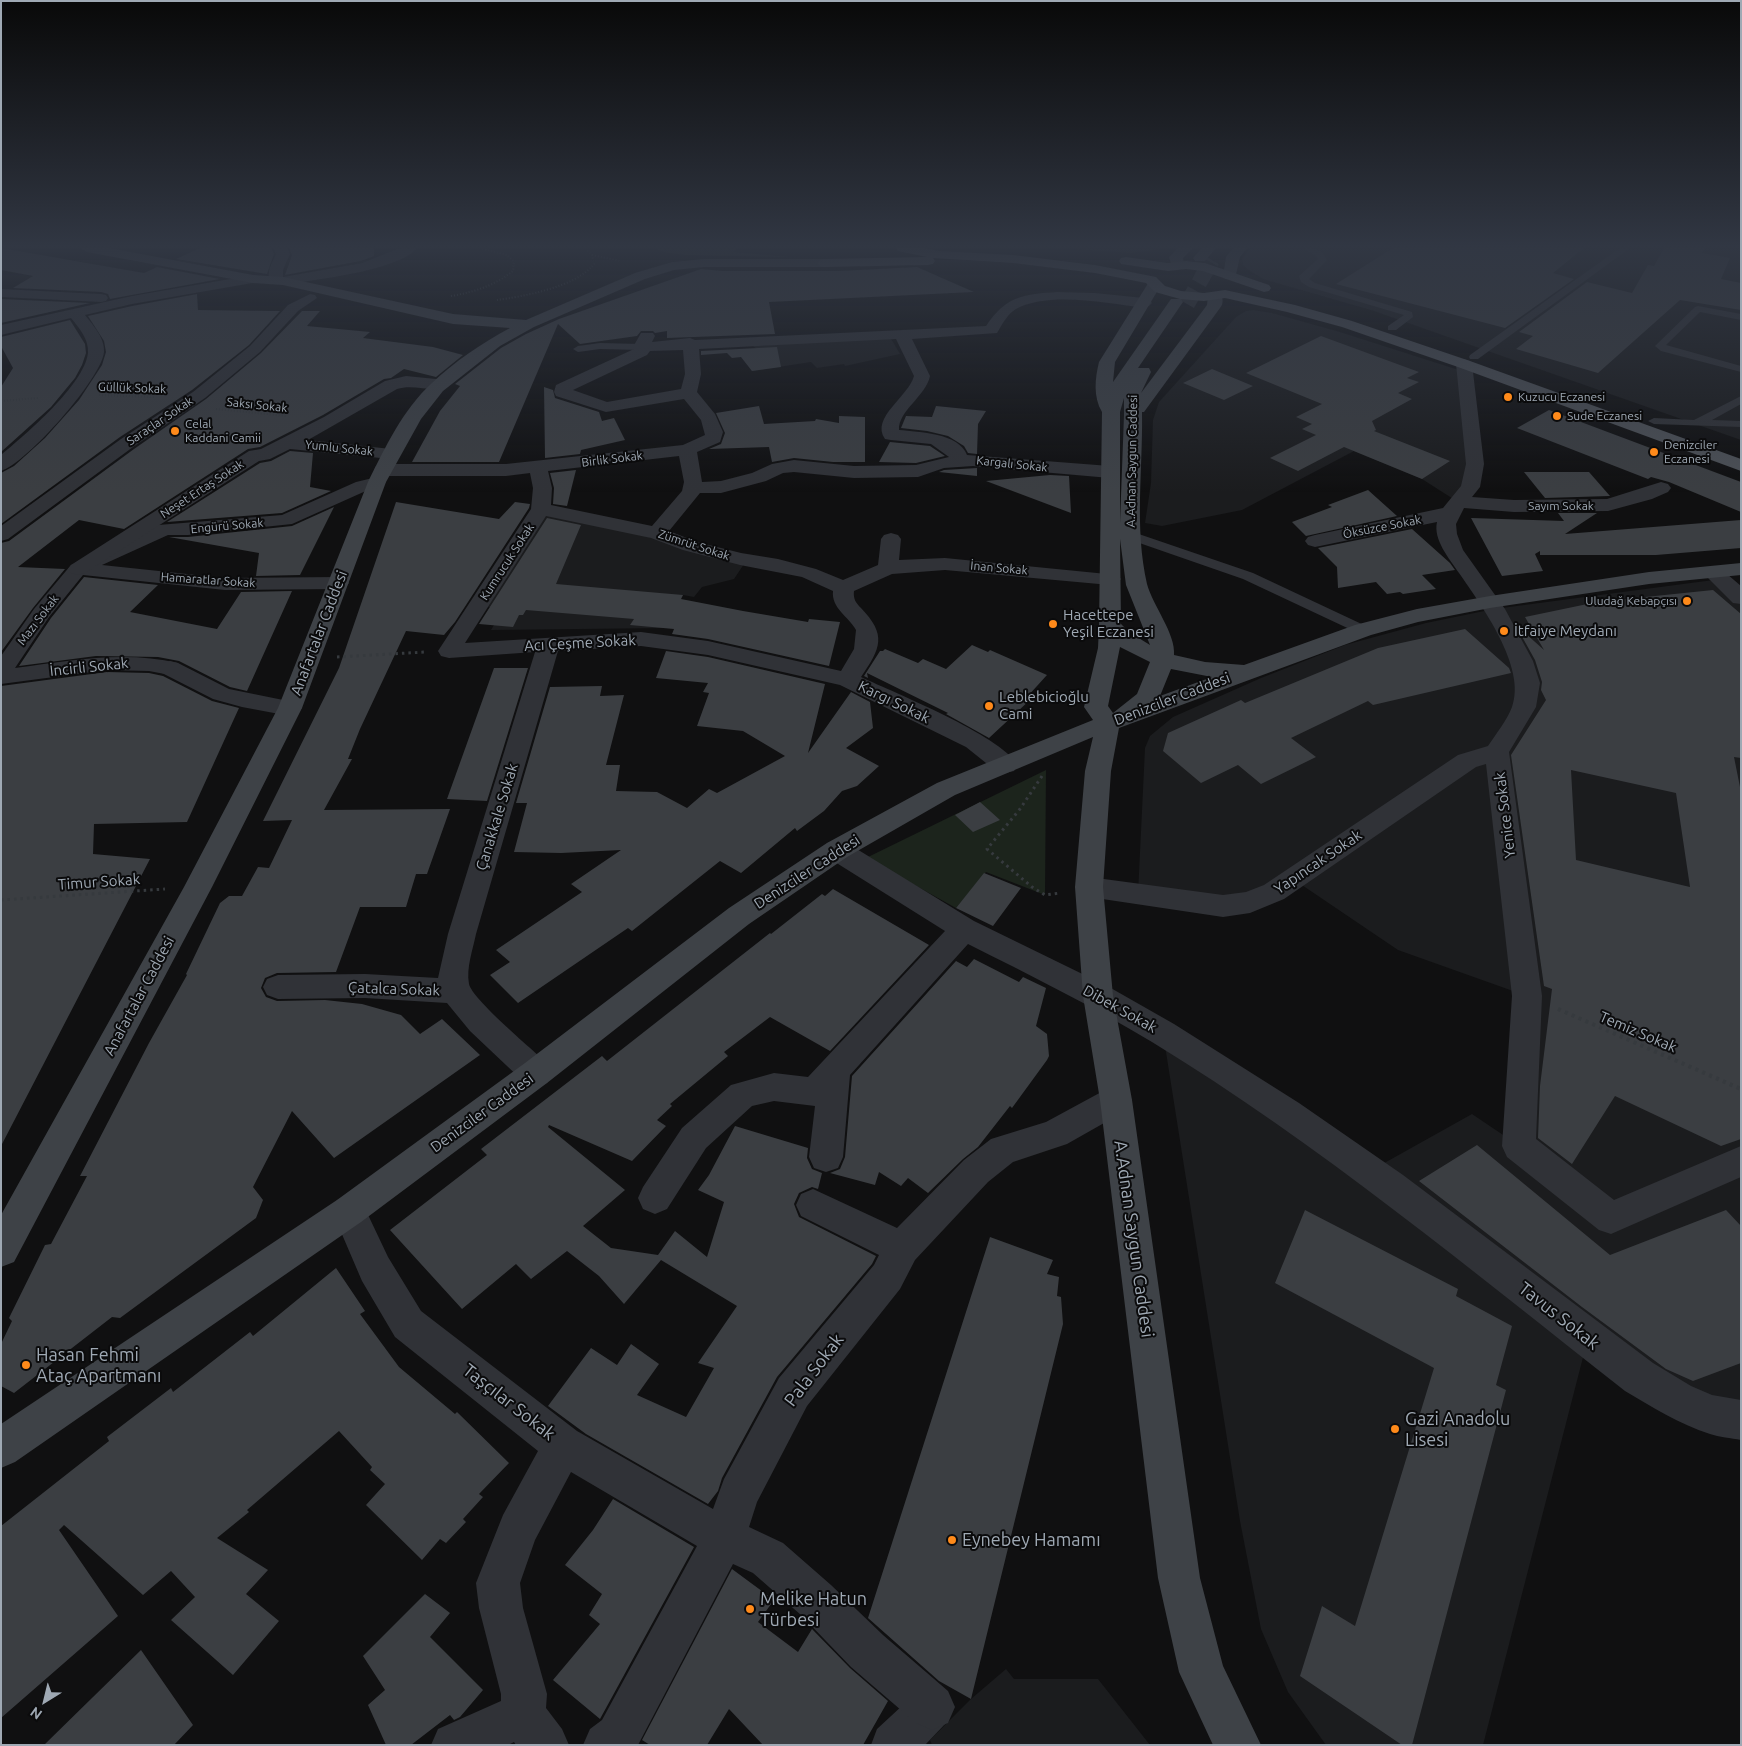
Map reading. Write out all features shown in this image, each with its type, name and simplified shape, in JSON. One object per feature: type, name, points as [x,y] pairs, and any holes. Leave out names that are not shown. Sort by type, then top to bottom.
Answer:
[{"type":"main road","name":"Anafartalar Caddesi","points":[[1,1250],[198,887],[290,708],[308,658],[384,469],[425,400],[440,384],[494,343],[519,329]]},
{"type":"main road","points":[[1111,412],[1105,397],[1104,374],[1107,362],[1127,329]]},
{"type":"main road","name":"A.Adnan Saygun Caddesi","points":[[1161,329],[1124,377],[1119,386],[1111,412],[1109,648],[1096,707],[1108,723],[1098,771],[1090,889],[1098,996],[1116,1100],[1180,1578],[1202,1672],[1238,1745]]},
{"type":"main road","name":"A.Adnan Saygun Caddesi","points":[[1108,723],[1136,708],[1148,698],[1156,681],[1162,658],[1159,638],[1137,585],[1130,534],[1132,391],[1166,329]]},
{"type":"main road","points":[[1133,415],[1197,329]]},
{"type":"main road","points":[[1364,329],[1654,420],[1741,452]]},
{"type":"main road","points":[[1395,329],[1469,361],[1741,465]]},
{"type":"main road","points":[[469,340],[494,343]]},
{"type":"main road","name":"Denizciler Caddesi","points":[[1,1448],[349,1211],[536,1073],[739,916],[837,850],[946,789],[1108,723],[1363,630],[1417,616],[1490,602],[1649,578],[1741,568]]},
{"type":"main road","points":[[1110,626],[1130,644],[1162,658],[1188,666],[1217,670],[1250,670]]},
{"type":"street","points":[[1,465],[40,430],[71,396],[91,368],[96,351],[88,329]]},
{"type":"street","name":"Saraçlar Sokak","points":[[1,535],[127,443],[188,402],[255,349],[274,329]]},
{"type":"street","points":[[690,343],[693,374],[688,393],[606,407],[562,392],[562,389],[641,352],[644,341],[690,343],[831,339],[969,329]]},
{"type":"street","name":"Kargalı Sokak","points":[[902,334],[912,358],[922,370],[922,381],[919,388],[891,421],[889,432],[891,435],[935,439],[958,453],[959,460],[1110,472]]},
{"type":"street","points":[[1454,508],[1470,487],[1475,464],[1469,361]]},
{"type":"street","name":"Neşet Ertaş Sokak","points":[[78,569],[255,455],[264,456],[399,382],[440,384]]},
{"type":"street","name":"Birlik Sokak","points":[[537,468],[687,450],[708,442],[714,438],[715,429],[702,409],[688,393]]},
{"type":"street","name":"Yumlu Sokak","points":[[288,443],[384,469],[506,470],[537,468]]},
{"type":"street","points":[[657,533],[691,492],[693,482],[687,450]]},
{"type":"street","points":[[692,488],[721,488],[759,477],[779,468],[794,466],[854,472],[918,471],[932,465],[959,460]]},
{"type":"street","name":"Kumrucuk Sokak","points":[[449,651],[541,509],[544,497],[542,477],[537,468]]},
{"type":"street","name":"Engürü Sokak","points":[[78,569],[165,529],[188,529],[233,523],[285,520],[362,486],[384,469]]},
{"type":"street","name":"Sayım Sokak","points":[[1454,508],[1608,505],[1645,495],[1661,488]]},
{"type":"street","name":"Öksüzce Sokak","points":[[1315,540],[1454,508]]},
{"type":"street","name":"Yenice Sokak","points":[[1454,508],[1446,524],[1447,534],[1453,550],[1490,602],[1522,662],[1528,684],[1524,707],[1497,752],[1527,996],[1519,1146],[1610,1218],[1741,1161]]},
{"type":"street","name":"Zümrüt Sokak","points":[[541,509],[589,517],[657,533],[690,546],[740,559],[778,565],[809,573],[844,588]]},
{"type":"street","points":[[888,568],[891,539]]},
{"type":"street","name":"İnan Sokak","points":[[844,588],[888,568],[907,565],[945,564],[1110,579]]},
{"type":"street","name":"Hamaratlar Sokak","points":[[78,569],[225,584],[339,583]]},
{"type":"street","name":"Mazı Sokak","points":[[1,675],[41,613],[78,569]]},
{"type":"street","points":[[1713,572],[1741,598]]},
{"type":"street","name":"Kargı Sokak","points":[[844,588],[842,593],[845,604],[860,619],[868,631],[866,647],[860,662],[847,680],[975,741],[1006,765]]},
{"type":"street","name":"Acı Çeşme Sokak","points":[[449,651],[641,639],[708,648],[847,680]]},
{"type":"street","name":"Çanakkale Sokak","points":[[455,992],[453,977],[462,934],[549,644]]},
{"type":"street","name":"İncirli Sokak","points":[[1,675],[124,662],[149,664],[170,668],[221,694],[242,700],[290,708]]},
{"type":"street","name":"Yapıncak Sokak","points":[[1090,889],[1223,906],[1250,902],[1274,892],[1467,761],[1497,752]]},
{"type":"street","name":"Dibek Sokak","points":[[837,850],[964,929],[1098,996],[1163,1033],[1262,1097],[1391,1186]]},
{"type":"street","points":[[655,1198],[694,1138],[742,1095],[774,1087],[815,1092],[964,929]]},
{"type":"street","name":"Çatalca Sokak","points":[[278,987],[365,986],[455,992],[481,1022],[536,1073]]},
{"type":"street","points":[[826,1157],[835,1070]]},
{"type":"street","name":"Pala Sokak","points":[[612,1740],[724,1538],[739,1494],[793,1392],[887,1277],[902,1248],[976,1171],[1002,1150],[1055,1134],[1116,1100]]},
{"type":"street","name":"Tavus Sokak","points":[[1391,1186],[1638,1377],[1677,1400],[1711,1415],[1741,1420]]},
{"type":"street","points":[[812,1205],[902,1248]]},
{"type":"street","name":"Taşçılar Sokak","points":[[349,1211],[376,1269],[408,1324],[563,1445],[724,1538],[768,1558],[816,1600],[867,1651],[932,1707]]},
{"type":"street","points":[[454,1745],[534,1730],[501,1608],[498,1583],[518,1530],[563,1445]]},
{"type":"street","points":[[893,1745],[932,1707]]},
{"type":"lane","points":[[1469,361],[1513,329]]},
{"type":"lane","points":[[1677,329],[1660,346],[1665,349],[1741,369]]},
{"type":"lane","points":[[578,349],[644,341]]},
{"type":"lane","points":[[1696,423],[1741,399]]},
{"type":"lane","points":[[1654,420],[1741,424]]},
{"type":"lane","points":[[1130,534],[1248,576],[1363,630]]},
{"type":"path","name":"Güllük Sokak","points":[[71,396],[105,395],[188,402]]},
{"type":"path","name":"Saksı Sokak","points":[[188,402],[330,421]]},
{"type":"path","points":[[308,658],[449,651]]},
{"type":"path","points":[[1048,747],[1046,770],[1020,809],[986,849],[1032,887],[1046,895],[1090,889]]},
{"type":"path","name":"Timur Sokak","points":[[1,900],[198,887]]},
{"type":"path","name":"Temiz Sokak","points":[[1527,996],[1741,1089]]},
{"type":"shaded area","points":[[1225,329],[1331,329],[1465,372],[1475,464],[1458,502],[1422,479],[1354,451],[1242,510],[1162,526],[1145,523],[1151,483],[1153,420],[1159,402]]},
{"type":"shaded area","points":[[1427,329],[1741,329],[1741,440]]},
{"type":"shaded area","points":[[890,337],[900,354],[845,366],[844,364],[817,368],[811,362],[752,371],[743,359],[765,355],[753,346]]},
{"type":"shaded area","points":[[543,514],[589,520],[744,564],[734,579],[702,587],[694,597],[683,595],[667,628],[491,630],[504,608],[488,607]]},
{"type":"shaded area","points":[[1721,579],[1741,598],[1741,1420],[1588,1338],[1483,1745],[1326,1745],[1288,1692],[1261,1629],[1240,1521],[1163,1033],[1370,1171],[1472,1114],[1518,1145],[1527,996],[1398,950],[1293,879],[1250,902],[1138,894],[1145,748],[1150,736],[1173,717],[1261,678],[1345,645],[1426,623],[1494,609]]},
{"type":"shaded area","points":[[1046,770],[1045,895],[986,872],[956,908],[866,858]]},
{"type":"shaded area","points":[[1006,1669],[1014,1679],[1098,1679],[1150,1745],[932,1745],[930,1740],[971,1699]]},
{"type":"building","points":[[32,329],[76,329],[85,344],[86,353],[75,378],[51,407],[1,452],[1,387],[13,368],[1,346],[1,337]]},
{"type":"building","points":[[97,329],[263,329],[249,345],[192,390],[120,437],[1,524],[1,473],[14,466],[45,438],[79,400],[102,365],[106,352],[104,341]]},
{"type":"building","points":[[284,329],[344,329],[370,332],[363,338],[433,347],[463,355],[436,377],[404,369],[391,378],[384,379],[323,415],[260,447],[248,449],[124,529],[79,520],[18,567],[65,569],[33,608],[1,652],[1,543],[9,541],[134,449],[206,399],[261,353]]},
{"type":"building","points":[[536,329],[556,329],[499,462],[412,462],[440,411],[460,386],[455,384],[501,348]]},
{"type":"building","points":[[564,329],[774,329],[775,334],[667,338],[667,331],[655,333],[653,331],[641,331],[637,336],[580,344]]},
{"type":"building","points":[[1522,329],[1647,329],[1598,373],[1516,349],[1533,336],[1519,332]]},
{"type":"building","points":[[1321,336],[1419,372],[1407,378],[1419,382],[1398,393],[1412,399],[1372,421],[1376,430],[1374,431],[1450,461],[1422,479],[1344,447],[1298,471],[1270,458],[1316,435],[1302,429],[1312,424],[1296,417],[1322,404],[1246,373]]},
{"type":"building","points":[[777,347],[781,367],[752,371],[741,357],[732,358],[727,353],[701,355],[701,351]]},
{"type":"building","points":[[1212,369],[1253,386],[1224,400],[1183,383]]},
{"type":"building","points":[[544,387],[553,390],[555,398],[599,412],[602,421],[614,418],[625,440],[581,450],[580,454],[545,458]]},
{"type":"building","points":[[759,406],[764,424],[815,421],[816,419],[839,423],[839,416],[865,417],[865,462],[833,462],[794,458],[772,462],[769,447],[709,449],[721,444],[725,433],[716,413]]},
{"type":"building","points":[[936,406],[986,411],[978,424],[977,454],[968,453],[964,446],[948,436],[901,428],[906,416],[932,417]]},
{"type":"building","points":[[1549,410],[1741,482],[1741,512],[1669,482],[1651,477],[1648,479],[1517,428]]},
{"type":"building","points":[[890,442],[930,446],[945,456],[916,463],[879,462]]},
{"type":"building","points":[[290,451],[313,453],[310,487],[331,491],[282,513],[167,522],[260,463],[271,461]]},
{"type":"building","points":[[977,468],[977,476],[939,472],[944,470]]},
{"type":"building","points":[[576,470],[567,506],[553,504],[554,488],[550,473]]},
{"type":"building","points":[[1524,472],[1589,472],[1610,496],[1545,498]]},
{"type":"building","points":[[1050,475],[1069,476],[1071,513],[986,481]]},
{"type":"building","points":[[1368,490],[1397,516],[1306,536],[1292,522],[1332,507],[1328,505]]},
{"type":"building","points":[[396,502],[499,519],[515,502],[530,504],[455,622],[444,635],[406,631],[360,729],[348,759],[352,759],[324,810],[450,809],[427,874],[416,874],[406,907],[360,907],[336,972],[277,973],[265,978],[261,988],[266,997],[277,1001],[325,1000],[362,1004],[401,1015],[420,1034],[442,1019],[480,1055],[334,1158],[292,1111],[253,1187],[263,1200],[256,1218],[120,1318],[112,1317],[14,1393],[1,1386],[1,1344],[12,1321],[9,1318],[45,1245],[51,1244],[87,1176],[80,1176],[149,1043],[187,975],[220,903],[229,896],[242,896],[258,867],[269,868],[292,820],[263,821],[339,668]]},
{"type":"building","points":[[334,507],[300,575],[256,576],[259,553],[169,537],[188,537],[292,526]]},
{"type":"building","points":[[1558,513],[1597,513],[1565,534],[1741,520],[1741,548],[1656,555],[1540,555],[1540,551],[1535,554],[1543,571],[1502,576],[1471,518],[1564,521]]},
{"type":"building","points":[[547,518],[581,525],[556,584],[683,595],[681,599],[743,611],[808,622],[809,619],[840,622],[829,666],[708,639],[672,634],[674,629],[630,625],[634,619],[526,610],[523,615],[519,615],[513,627],[479,624]]},
{"type":"building","points":[[1412,529],[1450,563],[1455,570],[1422,575],[1436,589],[1403,594],[1400,592],[1387,594],[1376,582],[1338,588],[1337,567],[1318,548]]},
{"type":"building","points":[[84,577],[158,585],[130,612],[217,629],[241,592],[292,591],[247,691],[230,687],[179,661],[158,657],[96,656],[19,666],[51,618]]},
{"type":"building","points":[[1713,590],[1741,614],[1741,758],[1734,757],[1741,792],[1741,1139],[1721,1146],[1615,1096],[1572,1164],[1538,1138],[1540,1086],[1552,989],[1544,986],[1511,755],[1546,700],[1541,690],[1542,682],[1535,660],[1515,624],[1544,650],[1525,617],[1597,602]],"holes":[[[1571,770],[1676,793],[1690,887],[1576,860]]]},
{"type":"building","points":[[1465,629],[1509,668],[1511,673],[1373,705],[1368,701],[1291,738],[1316,757],[1261,784],[1238,765],[1201,783],[1163,751],[1168,733],[1241,700],[1245,703],[1378,648]]},
{"type":"building","points":[[972,645],[988,652],[990,650],[1047,675],[1027,697],[1031,699],[989,738],[946,714],[948,713],[867,673],[868,678],[864,676],[880,651],[885,649],[918,663],[923,659],[946,669]]},
{"type":"building","points":[[666,651],[708,657],[825,684],[808,753],[851,692],[870,702],[873,728],[846,748],[879,766],[857,786],[842,791],[824,811],[797,831],[795,828],[741,873],[720,861],[632,931],[628,928],[518,1003],[490,975],[510,962],[496,950],[582,892],[571,884],[621,850],[561,853],[514,852],[527,803],[516,803],[550,687],[602,686],[600,696],[624,695],[606,765],[620,765],[616,791],[657,792],[687,808],[709,789],[717,793],[785,756],[743,731],[697,726],[709,693],[703,692],[708,683],[656,678]]},
{"type":"building","points":[[494,668],[528,668],[487,801],[447,799]]},
{"type":"building","points":[[107,672],[149,673],[163,676],[212,701],[239,708],[187,822],[94,824],[93,854],[150,859],[1,1146],[1,686]]},
{"type":"building","points":[[980,802],[1000,820],[973,832],[955,815]]},
{"type":"building","points":[[984,873],[1021,888],[993,926],[956,908]]},
{"type":"building","points":[[833,889],[929,945],[830,1051],[770,1017],[724,1052],[728,1056],[670,1104],[672,1106],[657,1120],[666,1126],[632,1161],[549,1125],[548,1127],[625,1190],[583,1226],[611,1248],[658,1255],[675,1231],[707,1257],[724,1202],[698,1190],[709,1175],[735,1126],[808,1148],[807,1158],[812,1169],[822,1173],[818,1189],[812,1187],[799,1193],[794,1204],[799,1217],[876,1256],[872,1264],[777,1377],[722,1478],[718,1491],[708,1504],[586,1434],[548,1406],[591,1348],[617,1365],[631,1344],[659,1364],[637,1395],[686,1417],[714,1368],[698,1363],[737,1306],[661,1260],[624,1304],[599,1276],[567,1251],[531,1279],[516,1264],[462,1309],[390,1230],[487,1155],[481,1149],[602,1056],[607,1061],[770,933],[822,894],[825,896]]},
{"type":"building","points":[[974,959],[1019,982],[1023,977],[1046,988],[1036,1026],[1047,1034],[1049,1056],[1047,1060],[1012,1108],[1010,1106],[978,1147],[928,1193],[908,1178],[901,1186],[879,1172],[875,1185],[830,1173],[840,1169],[845,1157],[852,1076],[956,961],[967,967]]},
{"type":"building","points":[[1477,1145],[1610,1255],[1726,1210],[1741,1226],[1741,1363],[1693,1381],[1666,1369],[1582,1307],[1419,1181]]},
{"type":"building","points":[[1305,1210],[1458,1289],[1456,1296],[1512,1326],[1496,1385],[1506,1390],[1412,1745],[1402,1745],[1300,1676],[1322,1606],[1355,1626],[1434,1368],[1275,1283]]},
{"type":"building","name":"Eynebey Hamamı","points":[[990,1237],[1053,1260],[1047,1274],[1059,1277],[1057,1296],[1061,1297],[1063,1324],[971,1699],[939,1681],[868,1618]]},
{"type":"building","points":[[336,1268],[365,1311],[360,1314],[399,1367],[455,1414],[457,1412],[509,1463],[479,1494],[483,1497],[463,1519],[466,1522],[446,1543],[440,1539],[422,1560],[366,1505],[385,1484],[370,1470],[372,1467],[339,1431],[247,1510],[249,1512],[217,1538],[268,1570],[246,1594],[279,1621],[233,1675],[171,1620],[195,1597],[171,1571],[143,1595],[64,1525],[59,1530],[118,1616],[1,1718],[1,1526],[109,1441],[107,1437],[171,1388],[173,1392],[250,1332],[253,1336]]},
{"type":"building","points":[[613,1499],[694,1547],[600,1719],[553,1680],[600,1624],[589,1615],[602,1594],[565,1565],[593,1530]]},
{"type":"building","points":[[732,1569],[774,1600],[758,1622],[798,1652],[812,1629],[850,1668],[888,1701],[863,1745],[763,1745],[729,1709],[707,1745],[650,1745],[642,1740]]},
{"type":"building","points":[[425,1594],[450,1613],[430,1637],[483,1690],[460,1717],[454,1720],[450,1715],[411,1745],[386,1745],[368,1705],[385,1690],[363,1656]]},
{"type":"building","points":[[141,1650],[193,1725],[174,1745],[44,1745]]},
{"type":"place","name":"Kuzucu Eczanesi","points":[[1508,397]]},
{"type":"place","name":"Sude Eczanesi","points":[[1557,416]]},
{"type":"place","name":"Celal Kaddani Camii","points":[[175,431]]},
{"type":"place","name":"Denizciler Eczanesi","points":[[1654,452]]},
{"type":"place","name":"Uludağ Kebapçısı","points":[[1687,601]]},
{"type":"place","name":"Hacettepe Yeşil Eczanesi","points":[[1053,624]]},
{"type":"place","name":"İtfaiye Meydanı","points":[[1504,631]]},
{"type":"place","name":"Leblebicioğlu Cami","points":[[989,706]]},
{"type":"place","name":"Hasan Fehmi Ataç Apartmanı","points":[[26,1365]]},
{"type":"place","name":"Gazi Anadolu Lisesi","points":[[1395,1429]]},
{"type":"place","name":"Eynebey Hamamı","points":[[952,1540]]},
{"type":"place","name":"Melike Hatun Türbesi","points":[[750,1609]]}]
